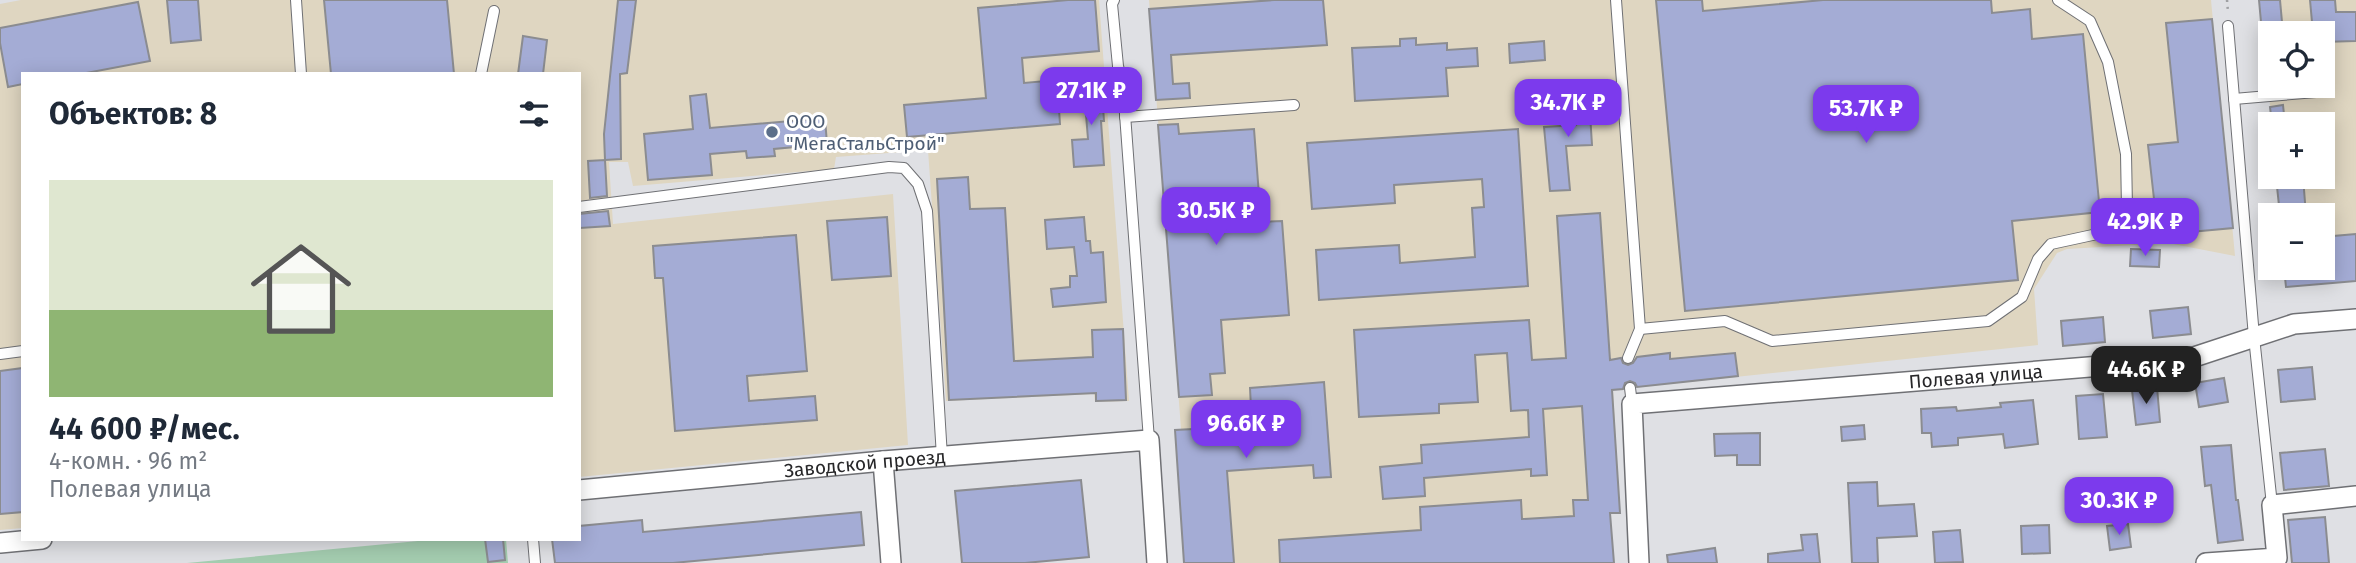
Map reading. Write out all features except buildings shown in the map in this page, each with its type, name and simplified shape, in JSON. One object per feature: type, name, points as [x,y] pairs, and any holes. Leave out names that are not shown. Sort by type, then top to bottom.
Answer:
[{"type":"street","name":"Полевая улица","points":[[1639,563],[1631,396],[2188,359],[2294,324],[2356,319]]},
{"type":"street","name":"Заводской проезд","points":[[581,490],[883,461],[1149,440]]},
{"type":"street","points":[[1149,440],[1157,563]]},
{"type":"street","points":[[883,461],[891,563]]},
{"type":"street","points":[[2206,563],[2277,560],[2272,505],[2356,496]]},
{"type":"street","points":[[0,543],[21,541]]},
{"type":"lane","points":[[296,0],[301,72]]},
{"type":"lane","points":[[1114,0],[1112,4],[1118,66],[1123,87],[1149,440]]},
{"type":"lane","points":[[1616,0],[1640,329],[1628,358]]},
{"type":"lane","points":[[1640,329],[1725,321],[1772,341],[1988,321],[2022,297],[2038,259],[2051,244],[2111,231],[2127,208],[2126,154],[2108,62],[2090,21],[2058,0]]},
{"type":"lane","points":[[481,72],[494,11]]},
{"type":"lane","points":[[2228,26],[2254,337],[2272,505]]},
{"type":"lane","points":[[2234,99],[2258,97]]},
{"type":"lane","points":[[1125,117],[1294,105]]},
{"type":"lane","points":[[581,207],[904,167],[918,184],[927,211],[942,457]]},
{"type":"lane","points":[[0,354],[21,351]]},
{"type":"lane","points":[[533,541],[535,563]]},
{"type":"shaded area","points":[[21,0],[1099,0],[1129,401],[1095,402],[1094,394],[946,401],[928,150],[836,157],[834,169],[633,186],[628,162],[609,162],[613,224],[893,194],[908,445],[581,477],[581,72],[21,72],[21,528],[0,530],[0,4]]},
{"type":"shaded area","points":[[1149,0],[2211,0],[2235,256],[2168,243],[2067,249],[2057,253],[2034,289],[2038,345],[1613,390],[1620,513],[1610,514],[1614,563],[1184,563],[1181,429]]},
{"type":"shaded area","points":[[2259,0],[2356,0],[2356,281],[2286,287],[2285,280],[2335,280],[2335,203],[2279,203],[2277,189],[2335,189],[2335,112],[2271,112],[2269,98],[2335,98],[2335,21],[2261,21]]},
{"type":"green space","points":[[418,541],[506,541],[508,563],[187,563]]},
{"type":"place","name":"ООО \"МегаСтальСтрой\"","points":[[772,132]]}]
